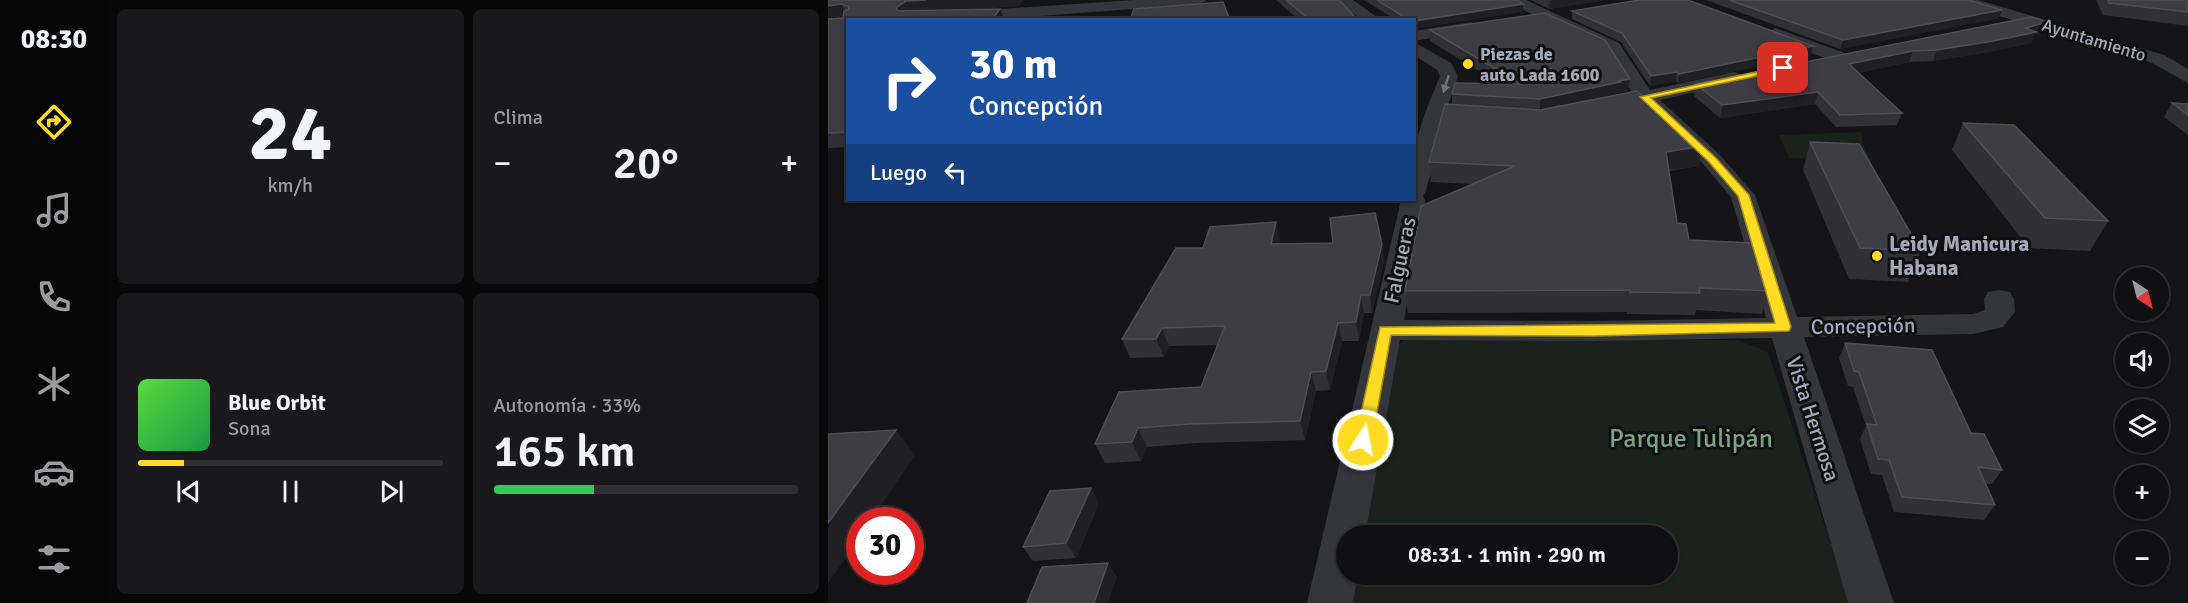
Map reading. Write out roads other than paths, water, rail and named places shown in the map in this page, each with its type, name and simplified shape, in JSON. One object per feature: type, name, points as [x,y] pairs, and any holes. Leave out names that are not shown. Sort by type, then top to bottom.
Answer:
[{"type":"street","points":[[959,18],[1200,0]]},
{"type":"street","points":[[1343,0],[1370,18]]},
{"type":"street","name":"Vista Hermosa","points":[[1514,0],[1609,43],[1645,97],[1712,160],[1743,195],[1871,603]]},
{"type":"street","name":"Ayuntamiento","points":[[1962,0],[2158,59],[2188,77]]},
{"type":"street","points":[[1513,20],[1580,10]]},
{"type":"street","points":[[1992,27],[2027,20]]},
{"type":"street","points":[[1416,36],[1491,24]]},
{"type":"street","points":[[1762,28],[1845,56],[1806,64]]},
{"type":"street","name":"Falgueras","points":[[1416,47],[1448,70],[1449,76],[1428,137],[1416,183]]},
{"type":"street","points":[[1610,105],[1748,75]]},
{"type":"street","points":[[1436,113],[1499,118]]},
{"type":"street","name":"Falgueras","points":[[1330,603],[1413,201]]},
{"type":"street","name":"Concepción","points":[[1385,330],[1595,331],[1973,324],[1992,321],[2000,312],[1999,299]]},
{"type":"place","name":"Piezas de auto Lada 1600","points":[[1468,64]]},
{"type":"place","name":"Leidy Manicura Habana","points":[[1877,256]]},
{"type":"park label","name":"Parque Tulipán","points":[[1691,439]]}]
